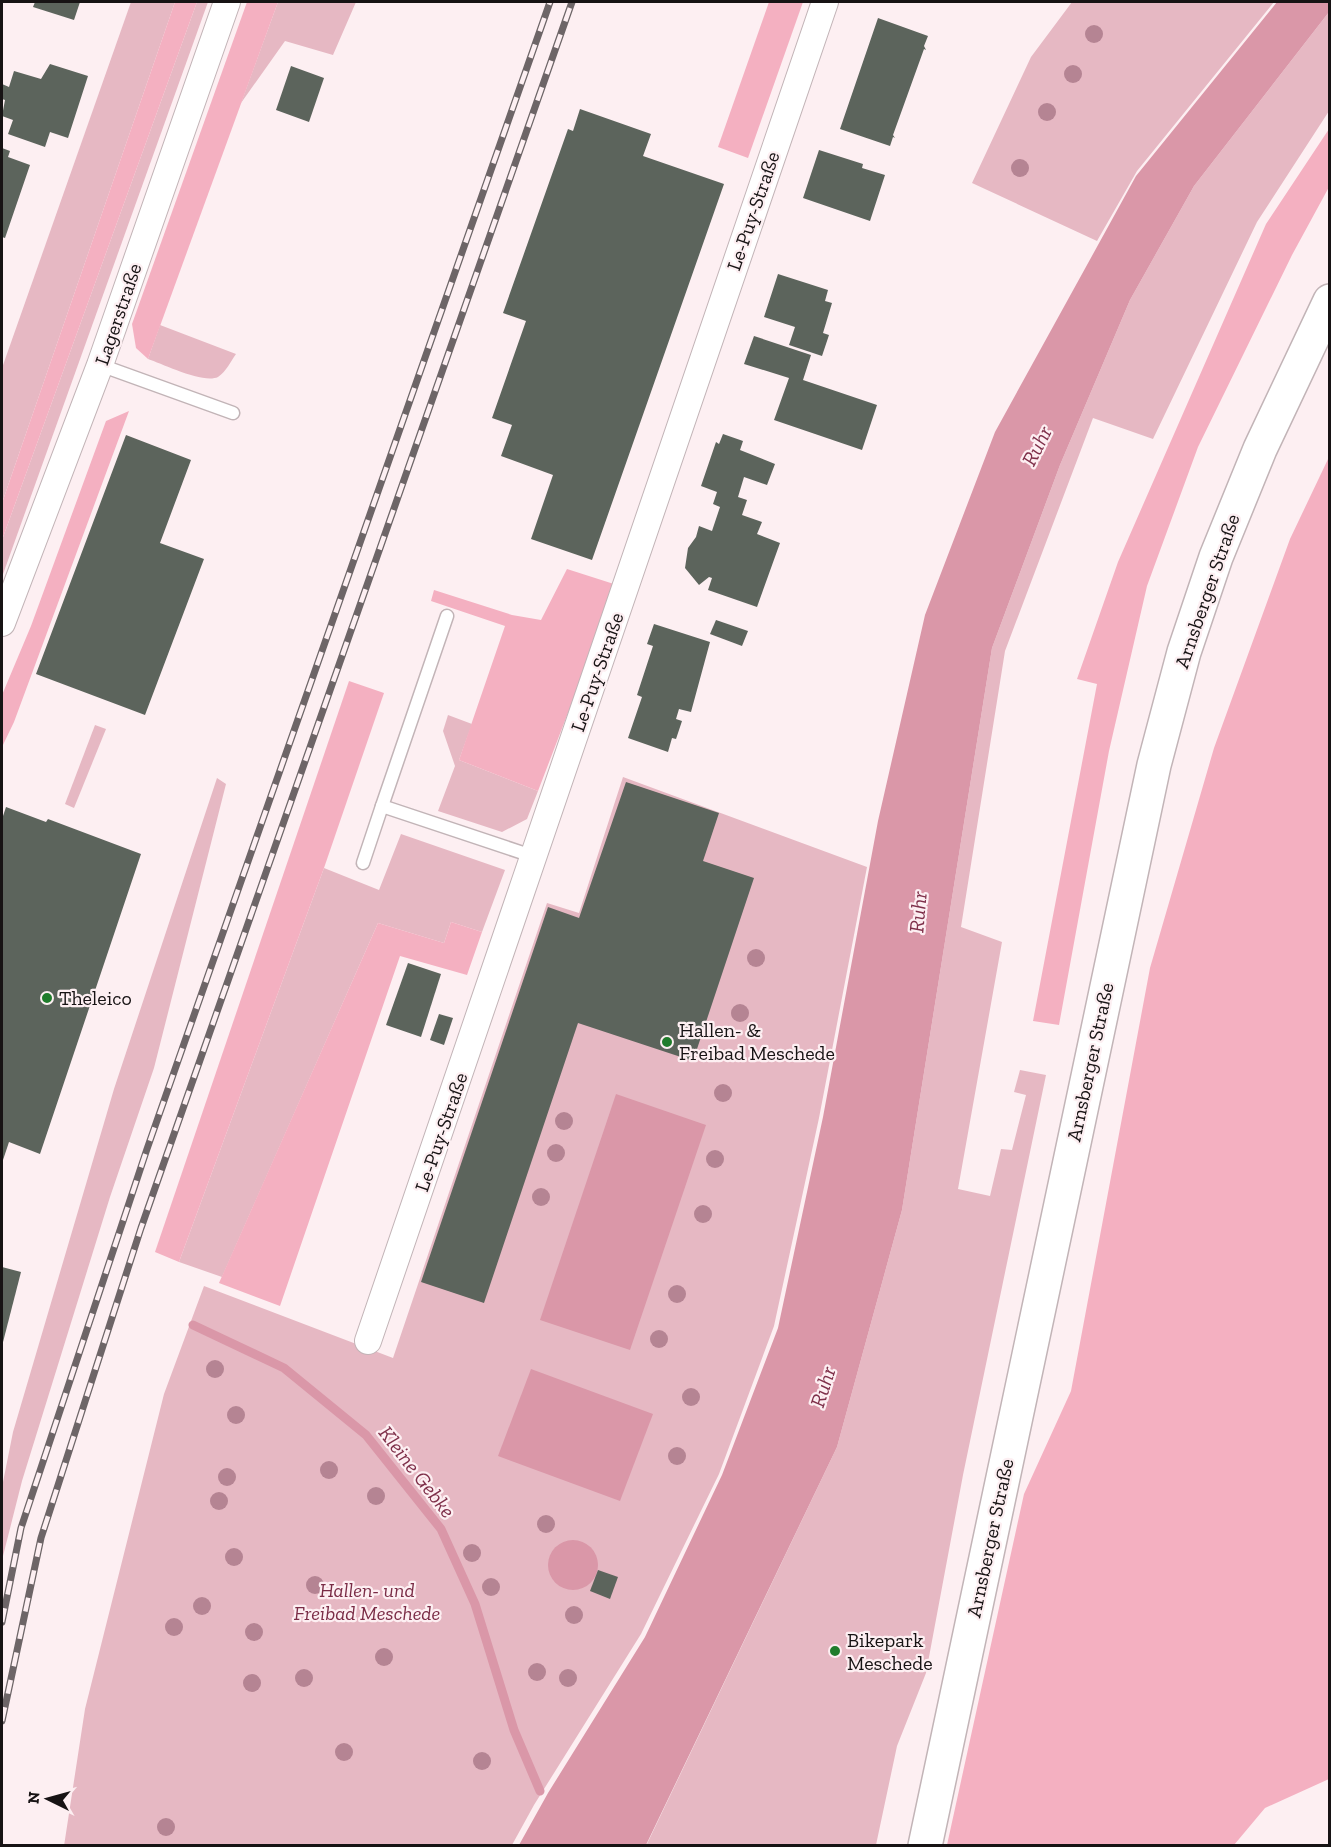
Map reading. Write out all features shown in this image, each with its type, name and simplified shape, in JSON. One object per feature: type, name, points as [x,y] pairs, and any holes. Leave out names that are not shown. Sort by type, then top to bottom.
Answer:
[{"type":"main road","name":"Arnsberger Straße","points":[[925,1845],[1090,1059],[1157,754],[1184,652],[1216,557],[1260,449],[1329,301]]},
{"type":"street","name":"Lagerstraße","points":[[2,623],[100,365],[227,2]]},
{"type":"street","name":"Le-Puy-Straße","points":[[368,1341],[825,2]]},
{"type":"lane","points":[[100,365],[233,414]]},
{"type":"lane","points":[[363,863],[447,616]]},
{"type":"lane","points":[[382,806],[535,857]]},
{"type":"green space","points":[[131,2],[175,2],[2,503],[2,368]]},
{"type":"green space","points":[[197,2],[208,2],[2,577],[2,540]]},
{"type":"green space","points":[[278,2],[356,2],[333,55],[285,41],[241,103]]},
{"type":"green space","points":[[1072,2],[1274,2],[1137,171],[1097,241],[972,183],[1031,57]]},
{"type":"green space","points":[[1329,12],[1329,111],[1257,222],[1153,439],[1093,418],[1005,651],[961,927],[1002,942],[958,1189],[990,1196],[1001,1149],[1012,1150],[1026,1095],[1014,1092],[1020,1070],[1046,1075],[963,1475],[926,1673],[897,1746],[876,1845],[646,1846],[837,1447],[902,1210],[992,648],[1060,465],[1130,300],[1194,186]]},
{"type":"green space","points":[[160,325],[236,354],[218,377],[203,378],[173,369],[148,359]]},
{"type":"green space","points":[[448,715],[472,724],[459,760],[538,791],[527,819],[502,832],[438,811],[455,766],[443,731]]},
{"type":"green space","points":[[95,725],[106,729],[74,808],[65,804]]},
{"type":"green space","name":"Hallen- und Freibad Meschede","points":[[623,777],[867,867],[819,1118],[774,1326],[719,1474],[641,1634],[534,1805],[512,1845],[64,1846],[85,1709],[164,1394],[204,1286],[393,1358],[547,903],[579,913]]},
{"type":"green space","points":[[217,778],[226,784],[154,1068],[110,1197],[22,1481],[2,1560],[2,1487],[13,1432],[114,1089]]},
{"type":"green space","points":[[401,834],[505,870],[482,932],[451,922],[444,943],[378,923],[222,1277],[179,1262],[324,868],[379,890]]},
{"type":"shaded area","points":[[175,2],[197,2],[2,540],[2,503]]},
{"type":"shaded area","points":[[247,2],[278,2],[148,359],[136,348],[132,324]]},
{"type":"shaded area","points":[[769,2],[803,2],[748,158],[718,147]]},
{"type":"shaded area","points":[[1329,129],[1329,187],[1292,255],[1198,447],[1147,586],[1109,751],[1059,1025],[1033,1021],[1097,684],[1077,679],[1118,562],[1266,224]]},
{"type":"shaded area","points":[[129,411],[14,722],[2,747],[2,695],[31,626],[106,421]]},
{"type":"shaded area","points":[[1329,457],[1329,1779],[1265,1808],[1234,1845],[947,1845],[1024,1494],[1071,1391],[1150,968],[1214,748],[1290,539]]},
{"type":"shaded area","points":[[567,569],[617,585],[538,791],[459,760],[505,626],[431,601],[434,590],[512,615],[541,620]]},
{"type":"shaded area","points":[[349,681],[384,693],[324,868],[179,1262],[155,1252]]},
{"type":"shaded area","points":[[451,922],[482,932],[467,975],[400,956],[280,1306],[219,1283],[378,923],[444,943]]},
{"type":"water","name":"Ruhr","points":[[1277,2],[1329,2],[1329,12],[1194,186],[1130,300],[1060,465],[992,648],[902,1210],[837,1447],[646,1845],[519,1845],[548,1793],[645,1637],[722,1475],[778,1328],[823,1117],[878,821],[925,615],[995,432],[1136,176]]},
{"type":"water","points":[[616,1094],[706,1125],[630,1350],[540,1320]]},
{"type":"water","points":[[531,1369],[653,1414],[620,1501],[498,1456]]},
{"type":"water","points":[[568,1540],[578,1540],[591,1547],[598,1560],[598,1570],[591,1583],[578,1590],[568,1590],[559,1586],[552,1579],[548,1570],[548,1560],[552,1551],[559,1544]]},
{"type":"building","points":[[35,2],[80,2],[74,20],[33,7]]},
{"type":"building","points":[[878,18],[928,36],[924,46],[926,50],[924,49],[893,135],[895,138],[893,137],[890,146],[840,129]]},
{"type":"building","points":[[50,64],[88,76],[68,138],[50,132],[45,147],[8,134],[13,120],[2,116],[5,100],[2,99],[2,84],[9,87],[14,71],[41,79]]},
{"type":"building","points":[[291,66],[324,78],[309,122],[276,110]]},
{"type":"building","points":[[580,109],[651,134],[643,156],[724,184],[592,560],[531,539],[553,475],[501,456],[512,425],[492,418],[526,321],[503,313],[568,129],[573,131]]},
{"type":"building","points":[[2,148],[10,151],[8,157],[30,165],[5,238],[2,237]]},
{"type":"building","points":[[819,150],[863,164],[862,168],[885,175],[870,221],[803,198]]},
{"type":"building","points":[[778,274],[828,290],[825,301],[832,303],[823,333],[829,335],[822,356],[789,345],[795,327],[764,317]]},
{"type":"building","points":[[754,336],[811,355],[803,380],[877,405],[862,450],[774,420],[789,378],[744,364]]},
{"type":"building","points":[[723,434],[743,441],[740,450],[775,464],[767,485],[744,477],[738,497],[747,500],[742,515],[762,522],[757,534],[780,543],[757,607],[708,590],[712,578],[709,577],[699,585],[685,568],[688,548],[696,537],[699,526],[712,531],[720,507],[713,504],[717,492],[701,486],[716,442],[719,444]]},
{"type":"building","points":[[126,435],[191,460],[160,543],[204,559],[145,715],[36,674]]},
{"type":"building","points":[[716,620],[748,631],[742,646],[710,634]]},
{"type":"building","points":[[654,624],[710,642],[691,712],[679,709],[676,719],[682,721],[676,739],[672,738],[668,752],[628,738],[642,697],[637,695],[653,646],[647,644]]},
{"type":"building","name":"Hallen- & Freibad Meschede","points":[[626,782],[719,813],[703,861],[754,878],[693,1061],[578,1023],[484,1303],[421,1282],[548,907],[579,918]]},
{"type":"building","name":"Theleico","points":[[6,807],[46,822],[48,819],[141,854],[40,1154],[9,1142],[2,1163],[2,819]]},
{"type":"building","points":[[408,963],[441,974],[421,1037],[386,1025]]},
{"type":"building","points":[[439,1014],[453,1018],[444,1045],[430,1040]]},
{"type":"building","points":[[2,1267],[21,1272],[2,1346]]},
{"type":"building","points":[[598,1570],[618,1577],[610,1599],[590,1591]]},
{"type":"waterway","name":"Kleine Gebke","points":[[193,1325],[284,1368],[366,1435],[441,1529],[475,1604],[514,1730],[540,1791]]},
{"type":"railway","points":[[2,1622],[21,1528],[147,1149],[550,2]]},
{"type":"railway","points":[[2,1721],[41,1538],[141,1228],[572,2]]},
{"type":"place","name":"Theleico","points":[[47,998]]},
{"type":"place","name":"Hallen- & Freibad Meschede","points":[[667,1042]]},
{"type":"place","name":"Bikepark Meschede","points":[[835,1651]]}]
